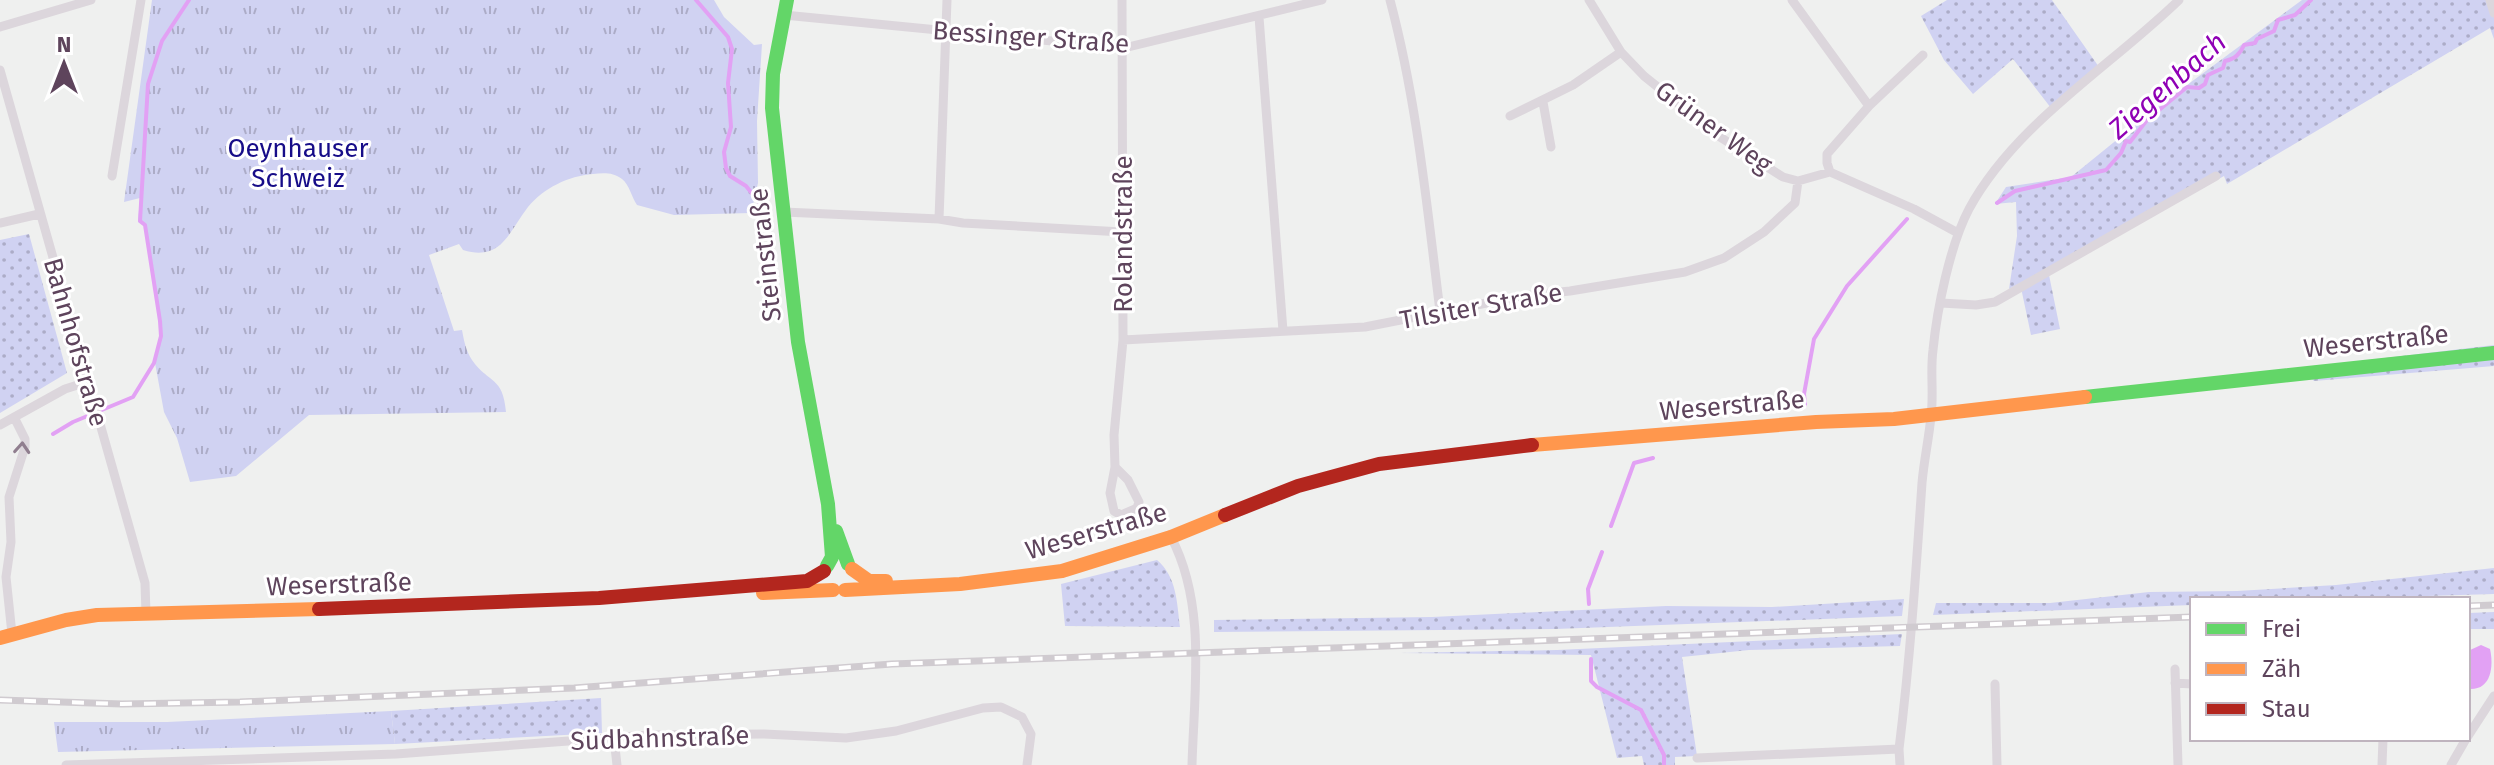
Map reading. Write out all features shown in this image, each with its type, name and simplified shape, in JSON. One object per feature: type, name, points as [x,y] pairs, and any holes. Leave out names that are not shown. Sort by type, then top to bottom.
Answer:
[{"type":"street","points":[[0,27],[91,0]]},
{"type":"street","points":[[112,176],[141,0]]},
{"type":"street","name":"Steinstraße","points":[[787,0],[773,74],[772,108],[798,342],[828,504],[832,557],[825,568]]},
{"type":"street","points":[[939,219],[947,0]]},
{"type":"street","name":"Rolandstraße","points":[[1115,467],[1128,480],[1139,502],[1137,508],[1121,515],[1114,511],[1110,503],[1123,340],[1122,0]]},
{"type":"street","name":"Bessinger Straße","points":[[784,15],[1124,48],[1322,0]]},
{"type":"street","points":[[1390,0],[1400,38],[1416,131],[1440,311]]},
{"type":"street","name":"Grüner Weg","points":[[1589,0],[1621,52],[1644,76],[1720,137],[1783,177],[1798,181],[1830,172]]},
{"type":"street","points":[[1792,0],[1869,106]]},
{"type":"street","points":[[1900,765],[1922,482],[1932,415],[1932,352],[1958,233],[1970,208],[2014,146],[2141,37],[2179,0]]},
{"type":"street","points":[[2490,0],[2494,13]]},
{"type":"street","points":[[1259,17],[1283,331]]},
{"type":"street","points":[[1510,116],[1573,85],[1621,52]]},
{"type":"street","points":[[1923,55],[1869,106],[1827,154],[1827,163],[1830,172],[1914,209],[1958,233]]},
{"type":"street","name":"Bahnhofstraße","points":[[0,70],[145,583],[146,614]]},
{"type":"street","points":[[1543,102],[1551,147]]},
{"type":"street","points":[[1941,303],[1976,305],[1995,302],[2216,176]]},
{"type":"street","name":"Tilsiter Straße","points":[[1123,340],[1365,327],[1440,311],[1685,272],[1724,258],[1748,245],[1795,203],[1798,181]]},
{"type":"street","points":[[784,212],[1122,232]]},
{"type":"street","points":[[0,223],[39,214]]},
{"type":"street","name":"Weserstraße","points":[[683,593],[789,593],[918,587],[1062,571],[1171,537],[1274,495],[1379,464],[1561,442],[1932,415],[2494,353]]},
{"type":"street","points":[[0,425],[65,389],[87,382]]},
{"type":"street","points":[[6,636],[6,577],[11,542],[9,497],[25,447],[14,417]]},
{"type":"street","name":"Steinstraße","points":[[828,504],[843,555],[850,567]]},
{"type":"street","points":[[1171,537],[1180,554],[1194,621],[1192,765]]},
{"type":"street","points":[[840,561],[850,567],[853,579],[839,590],[824,580],[825,568],[840,561]]},
{"type":"street","name":"Weserstraße","points":[[850,567],[869,581],[990,581]]},
{"type":"street","name":"Weserstraße","points":[[6,636],[97,615],[439,605],[683,593],[807,581],[825,568]]},
{"type":"street","points":[[2175,669],[2178,765]]},
{"type":"street","points":[[2175,683],[2190,684]]},
{"type":"street","points":[[1995,684],[1997,765]]},
{"type":"street","points":[[2470,732],[2494,696]]},
{"type":"street","name":"Südbahnstraße","points":[[66,765],[397,760],[614,738],[764,734],[846,738],[896,731],[983,708],[1001,707],[1022,717],[1031,734],[1027,765]]},
{"type":"street","points":[[614,738],[617,765]]},
{"type":"street","points":[[2382,765],[2383,741]]},
{"type":"street","points":[[2451,765],[2465,741]]},
{"type":"street","points":[[1697,758],[1752,761],[1899,749]]},
{"type":"green space","name":"Oeynhauser Schweiz","points":[[152,0],[714,0],[724,17],[754,45],[762,44],[757,121],[758,183],[751,213],[674,215],[637,205],[624,181],[608,174],[584,175],[557,184],[534,200],[496,248],[476,253],[463,250],[459,244],[429,255],[454,331],[462,330],[472,360],[502,392],[506,412],[309,415],[236,476],[190,482],[177,438],[164,412],[155,363],[162,336],[161,321],[144,226],[138,222],[140,198],[124,202]]},
{"type":"green space","points":[[1947,0],[2052,0],[2099,67],[2051,108],[2013,59],[1973,94],[1944,60],[1921,16]]},
{"type":"green space","points":[[2302,0],[2494,0],[2494,39],[2490,28],[2227,184],[2224,176],[2049,275],[2060,329],[2031,335],[2020,283],[2009,289],[2017,236],[2016,202],[1995,204],[2006,187],[2071,177],[2156,108]]},
{"type":"green space","points":[[29,234],[67,373],[0,413],[0,240]]},
{"type":"green space","points":[[2494,345],[2494,366],[2314,381],[2301,368]]},
{"type":"green space","points":[[1157,560],[1172,582],[1180,627],[1065,626],[1061,584]]},
{"type":"green space","points":[[2494,568],[2494,594],[2190,597],[2190,605],[1933,615],[1936,603],[2050,603],[2149,592],[2336,585]]},
{"type":"green space","points":[[1904,599],[1902,616],[1555,629],[1214,632],[1214,620],[1432,617],[1666,606],[1772,607]]},
{"type":"green space","points":[[2494,612],[2494,629],[2470,629],[2470,613]]},
{"type":"green space","points":[[1902,634],[1900,646],[1749,650],[1682,657],[1697,756],[1675,757],[1675,765],[1644,765],[1642,756],[1617,758],[1591,655],[1400,653],[1557,650]]},
{"type":"green space","points":[[601,698],[602,733],[395,744],[391,711]]},
{"type":"green space","points":[[391,711],[395,744],[58,752],[54,722],[167,722]]},
{"type":"shaded area","points":[[2481,645],[2490,649],[2489,676],[2476,689],[2470,689],[2470,650]]},
{"type":"waterway","points":[[53,434],[73,422],[133,397],[154,363],[161,336],[160,321],[145,225],[140,221],[148,84],[162,41],[189,0]]},
{"type":"waterway","points":[[696,0],[728,37],[732,49],[728,83],[731,127],[724,152],[726,168],[730,176],[746,186],[763,207]]},
{"type":"waterway","name":"Ziegenbach","points":[[1997,203],[2015,191],[2106,170],[2121,153],[2126,141],[2130,142],[2147,120],[2187,87],[2199,88],[2205,84],[2208,75],[2223,68],[2225,61],[2237,56],[2244,45],[2255,43],[2274,31],[2278,20],[2295,15],[2311,0]]},
{"type":"waterway","name":"Ziegenbach","points":[[1805,405],[1804,394],[1814,339],[1847,286],[1907,219]]},
{"type":"waterway","name":"Ziegenbach","points":[[1611,526],[1634,463],[1653,458]]},
{"type":"waterway","name":"Ziegenbach","points":[[1589,604],[1588,589],[1602,552]]},
{"type":"waterway","name":"Ziegenbach","points":[[1591,659],[1591,681],[1641,710],[1664,755],[1664,765]]},
{"type":"railway","points":[[2470,606],[2494,605]]},
{"type":"railway","points":[[0,700],[122,704],[240,702],[574,688],[892,664],[2190,617]]},
{"type":"traffic: fast","points":[[787,0],[773,74],[772,108],[798,342],[828,504],[832,557],[827,566]]},
{"type":"traffic: fast","points":[[2085,397],[2494,353]]},
{"type":"traffic: fast","points":[[836,531],[848,564]]},
{"type":"traffic: slow","points":[[1532,445],[1816,422],[1894,419],[2085,397]]},
{"type":"traffic: slow","points":[[845,590],[960,584],[1062,571],[1171,537],[1225,515]]},
{"type":"traffic: slow","points":[[852,569],[869,581],[886,581]]},
{"type":"traffic: slow","points":[[763,593],[833,590]]},
{"type":"traffic: slow","points":[[0,638],[97,615],[319,609]]},
{"type":"traffic: jam","points":[[1225,515],[1298,486],[1379,464],[1532,445]]},
{"type":"traffic: jam","points":[[319,609],[599,598],[807,581],[824,571]]}]
